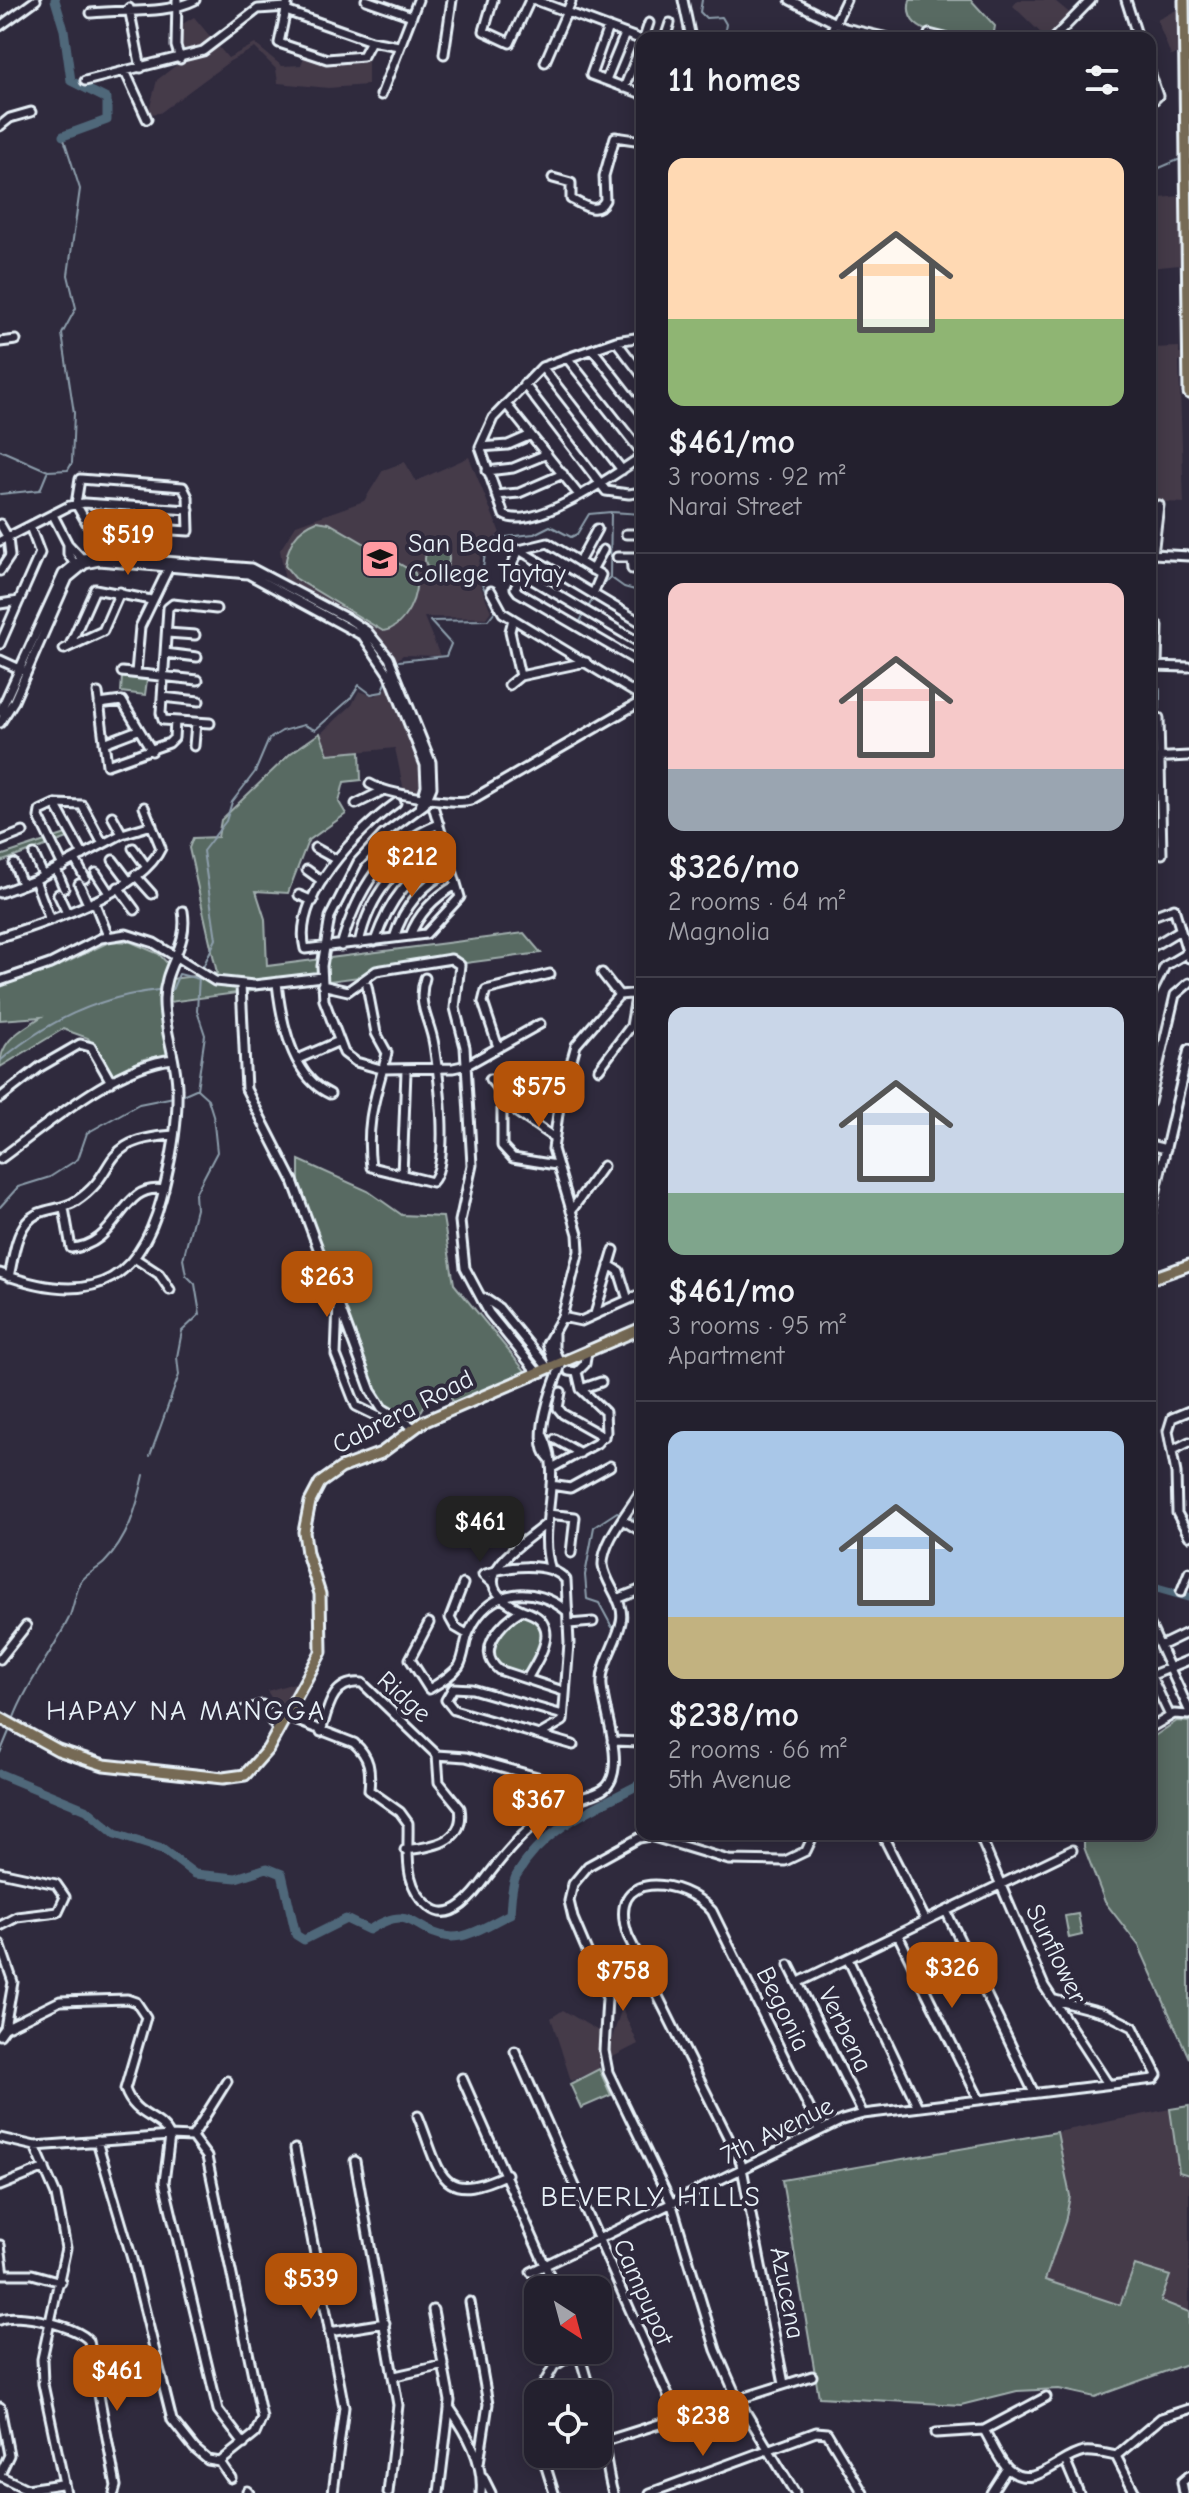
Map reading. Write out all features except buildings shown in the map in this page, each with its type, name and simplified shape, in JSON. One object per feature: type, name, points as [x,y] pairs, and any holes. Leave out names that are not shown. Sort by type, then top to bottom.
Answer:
[{"type":"main road","points":[[1184,0],[1189,393]]},
{"type":"main road","points":[[1156,1277],[1189,1265]]},
{"type":"main road","name":"Cabrera Road","points":[[0,1718],[80,1759],[223,1778],[236,1778],[250,1771],[287,1717],[318,1660],[323,1635],[320,1594],[304,1532],[315,1490],[331,1473],[381,1453],[413,1427],[537,1372],[562,1367],[587,1352],[636,1331]]},
{"type":"street","points":[[16,0],[23,10]]},
{"type":"street","points":[[0,26],[36,0]]},
{"type":"street","points":[[177,0],[175,10],[180,59]]},
{"type":"street","points":[[91,13],[129,8],[175,10],[195,0]]},
{"type":"street","points":[[366,0],[412,16]]},
{"type":"street","points":[[381,95],[418,0]]},
{"type":"street","points":[[444,54],[452,0]]},
{"type":"street","points":[[493,0],[484,31],[511,43],[532,0],[636,38]]},
{"type":"street","points":[[683,0],[690,32]]},
{"type":"street","points":[[790,0],[835,24],[865,32]]},
{"type":"street","points":[[831,32],[846,0]]},
{"type":"street","points":[[1060,32],[1091,0]]},
{"type":"street","points":[[1126,0],[1136,32]]},
{"type":"street","points":[[545,62],[571,2]]},
{"type":"street","points":[[85,81],[180,59],[212,47],[258,9],[287,6],[371,41],[399,46]]},
{"type":"street","points":[[287,6],[279,43],[327,59],[363,56],[371,41]]},
{"type":"street","points":[[129,8],[141,68]]},
{"type":"street","points":[[646,32],[649,23]]},
{"type":"street","points":[[667,32],[670,23]]},
{"type":"street","points":[[608,27],[590,72],[636,92]]},
{"type":"street","points":[[606,80],[625,34]]},
{"type":"street","points":[[624,88],[636,58]]},
{"type":"street","points":[[125,71],[147,119]]},
{"type":"street","points":[[0,126],[10,118],[31,112]]},
{"type":"street","points":[[553,178],[571,183],[571,199],[593,209],[598,208],[605,200],[604,176],[615,137],[636,140]]},
{"type":"street","points":[[636,339],[616,341],[542,367],[485,429],[480,447],[496,495],[508,518],[535,516],[601,484],[636,460]]},
{"type":"street","points":[[0,342],[16,340]]},
{"type":"street","points":[[616,341],[636,367]]},
{"type":"street","points":[[593,350],[636,405]]},
{"type":"street","points":[[568,359],[636,447]]},
{"type":"street","points":[[542,367],[622,470]]},
{"type":"street","points":[[524,384],[601,484],[610,492],[636,492]]},
{"type":"street","points":[[506,404],[579,495]]},
{"type":"street","points":[[480,447],[508,445],[531,435]]},
{"type":"street","points":[[487,471],[513,468],[547,454]]},
{"type":"street","points":[[496,495],[529,490],[563,474]]},
{"type":"street","points":[[80,479],[183,487],[190,527],[186,533],[88,525],[76,504],[80,479]]},
{"type":"street","points":[[4,540],[76,504],[189,510]]},
{"type":"street","points":[[1156,514],[1159,505]]},
{"type":"street","points":[[53,515],[68,544],[68,554],[79,563]]},
{"type":"street","points":[[0,524],[10,556],[0,571]]},
{"type":"street","points":[[0,644],[40,553],[31,529]]},
{"type":"street","points":[[579,562],[597,529]]},
{"type":"street","points":[[626,534],[636,534]]},
{"type":"street","points":[[519,550],[548,543],[602,577],[593,594]]},
{"type":"street","points":[[519,550],[512,565],[522,574],[636,640]]},
{"type":"street","points":[[519,550],[636,619]]},
{"type":"street","points":[[592,570],[603,550]]},
{"type":"street","points":[[1156,554],[1189,556]]},
{"type":"street","points":[[0,712],[24,671],[63,574],[79,563],[101,556],[263,577],[350,620],[383,648],[397,673],[431,762],[426,796],[420,807],[368,849],[337,898],[323,948],[322,981],[337,1042],[356,1062],[381,1069],[436,1070],[467,1065],[540,1024]]},
{"type":"street","points":[[617,557],[636,557]]},
{"type":"street","points":[[631,557],[632,569]]},
{"type":"street","points":[[136,673],[140,627],[166,564]]},
{"type":"street","points":[[522,574],[515,588],[518,592],[636,661]]},
{"type":"street","points":[[120,592],[103,631],[67,647],[95,589],[120,592],[151,600]]},
{"type":"street","points":[[491,591],[500,611],[636,695]]},
{"type":"street","points":[[0,604],[19,601]]},
{"type":"street","points":[[210,723],[161,718],[163,676],[170,606],[216,609]]},
{"type":"street","points":[[513,619],[510,631],[520,676]]},
{"type":"street","points":[[1156,625],[1156,646]]},
{"type":"street","points":[[167,633],[195,635]]},
{"type":"street","points":[[165,653],[197,657]]},
{"type":"street","points":[[0,660],[24,671]]},
{"type":"street","points":[[509,685],[520,676],[586,662]]},
{"type":"street","points":[[1156,666],[1189,667]]},
{"type":"street","points":[[122,672],[198,680]]},
{"type":"street","points":[[98,693],[107,765],[152,751],[174,738],[175,721]]},
{"type":"street","points":[[162,697],[199,701]]},
{"type":"street","points":[[0,723],[7,698]]},
{"type":"street","points":[[99,704],[122,701],[152,751]]},
{"type":"street","points":[[370,784],[382,791],[459,802],[478,797],[636,703]]},
{"type":"street","points":[[1156,748],[1159,718]]},
{"type":"street","points":[[194,746],[196,723]]},
{"type":"street","points":[[104,743],[138,730]]},
{"type":"street","points":[[1156,758],[1189,758]]},
{"type":"street","points":[[1156,772],[1162,854]]},
{"type":"street","points":[[356,804],[382,791]]},
{"type":"street","points":[[396,803],[354,837],[335,859],[302,923],[305,949],[426,934],[459,901],[434,809]]},
{"type":"street","points":[[67,913],[61,891],[60,867],[38,814],[55,804],[82,805],[103,844]]},
{"type":"street","points":[[55,804],[79,857],[82,881],[108,936]]},
{"type":"street","points":[[0,937],[91,902],[146,866],[161,848],[144,807]]},
{"type":"street","points":[[112,816],[122,834]]},
{"type":"street","points":[[404,819],[414,836]]},
{"type":"street","points":[[341,946],[362,888],[385,859],[414,836],[439,824]]},
{"type":"street","points":[[0,893],[39,878],[122,834],[152,825]]},
{"type":"street","points":[[0,841],[23,832]]},
{"type":"street","points":[[354,837],[368,849]]},
{"type":"street","points":[[359,943],[369,909],[389,878],[415,854],[443,839]]},
{"type":"street","points":[[133,848],[146,866]]},
{"type":"street","points":[[315,848],[335,859]]},
{"type":"street","points":[[375,941],[395,895],[422,868],[448,854]]},
{"type":"street","points":[[34,855],[50,920]]},
{"type":"street","points":[[113,860],[152,894]]},
{"type":"street","points":[[14,864],[22,884]]},
{"type":"street","points":[[394,938],[410,902],[427,884],[452,869]]},
{"type":"street","points":[[307,870],[322,881]]},
{"type":"street","points":[[96,873],[109,893]]},
{"type":"street","points":[[410,936],[418,918],[432,901],[456,885]]},
{"type":"street","points":[[118,887],[135,910]]},
{"type":"street","points":[[299,895],[313,901]]},
{"type":"street","points":[[1156,914],[1171,908],[1175,911],[1188,955],[1161,971],[1156,982]]},
{"type":"street","points":[[0,1273],[46,1285],[87,1287],[108,1281],[136,1259],[157,1222],[174,1135],[177,1090],[163,1000],[186,932],[183,911]]},
{"type":"street","points":[[1156,944],[1180,930]]},
{"type":"street","points":[[0,981],[50,964],[108,936],[140,937],[215,981],[241,985],[322,981],[348,991],[376,971],[456,960],[460,971],[455,1008],[467,1065],[472,1165],[460,1231],[465,1268],[484,1298],[489,1313],[537,1372]]},
{"type":"street","points":[[602,973],[619,995]]},
{"type":"street","points":[[498,1047],[483,1002],[486,990],[550,974]]},
{"type":"street","points":[[367,986],[376,1033],[387,1053],[369,1122],[371,1167],[429,1183],[437,1178],[441,1133],[431,1034],[421,1008],[425,978]]},
{"type":"street","points":[[277,983],[283,1022],[298,1059],[317,1086],[330,1094]]},
{"type":"street","points":[[1156,1076],[1175,995],[1189,983]]},
{"type":"street","points":[[241,985],[246,1089],[293,1181],[376,1400],[413,1427]]},
{"type":"street","points":[[552,1468],[604,1437],[608,1425],[605,1412],[581,1389],[551,1351],[550,1336],[562,1317],[579,1251],[571,1211],[556,1165],[553,1137],[576,1045],[619,995],[636,993]]},
{"type":"street","points":[[599,1069],[631,1026],[636,1007]]},
{"type":"street","points":[[298,1059],[337,1042]]},
{"type":"street","points":[[0,1098],[40,1067],[80,1044],[91,1047],[111,1082]]},
{"type":"street","points":[[1156,1191],[1189,1049]]},
{"type":"street","points":[[0,1159],[111,1082],[146,1064],[173,1059]]},
{"type":"street","points":[[402,1175],[406,1071]]},
{"type":"street","points":[[556,1165],[526,1161],[506,1153],[500,1139],[500,1095],[506,1086],[529,1074],[559,1107]]},
{"type":"street","points":[[490,1079],[500,1095],[531,1123],[553,1137]]},
{"type":"street","points":[[9,1277],[26,1222],[47,1208],[64,1208],[93,1185],[111,1157],[123,1146],[137,1140],[174,1135]]},
{"type":"street","points":[[1156,1146],[1166,1149]]},
{"type":"street","points":[[571,1211],[603,1166]]},
{"type":"street","points":[[589,1168],[593,1179]]},
{"type":"street","points":[[64,1208],[71,1248],[82,1248],[106,1234],[134,1195],[144,1190],[164,1190]]},
{"type":"street","points":[[595,1314],[614,1250]]},
{"type":"street","points":[[136,1259],[159,1274],[170,1290]]},
{"type":"street","points":[[609,1265],[619,1271],[628,1300]]},
{"type":"street","points":[[562,1317],[575,1322],[636,1296]]},
{"type":"street","points":[[484,1298],[496,1305],[530,1343],[562,1367],[585,1364],[587,1352]]},
{"type":"street","points":[[338,1303],[336,1355],[356,1406],[389,1422],[397,1417]]},
{"type":"street","points":[[520,1350],[530,1343]]},
{"type":"street","points":[[551,1570],[546,1551],[546,1524],[552,1468],[541,1446],[552,1384],[562,1367]]},
{"type":"street","points":[[581,1389],[601,1382]]},
{"type":"street","points":[[561,1392],[558,1408],[563,1414],[604,1437]]},
{"type":"street","points":[[1185,1412],[1170,1423],[1177,1518],[1189,1536]]},
{"type":"street","points":[[555,1439],[580,1453]]},
{"type":"street","points":[[1173,1450],[1189,1442]]},
{"type":"street","points":[[551,1485],[570,1488],[610,1466]]},
{"type":"street","points":[[287,1717],[354,1743],[362,1750],[371,1769],[369,1790],[400,1812],[408,1823],[405,1850],[416,1894],[432,1910],[448,1912],[473,1896],[525,1833],[569,1802],[604,1790],[611,1782],[612,1741],[602,1686],[622,1622],[603,1563],[605,1553],[636,1500]]},
{"type":"street","points":[[548,1514],[575,1517],[571,1553]]},
{"type":"street","points":[[1177,1518],[1189,1517]]},
{"type":"street","points":[[624,1521],[636,1528]]},
{"type":"street","points":[[494,1572],[500,1562],[546,1524]]},
{"type":"street","points":[[527,1679],[546,1635],[538,1617],[499,1598],[493,1584],[483,1575],[524,1567],[551,1570],[566,1580],[569,1624],[563,1715],[560,1724],[539,1735]]},
{"type":"street","points":[[1181,1592],[1188,1578]]},
{"type":"street","points":[[463,1584],[450,1618],[455,1627],[467,1634]]},
{"type":"street","points":[[617,1599],[636,1591]]},
{"type":"street","points":[[429,1623],[410,1659],[429,1689],[458,1667],[467,1634],[480,1611],[499,1598],[536,1594],[552,1599],[568,1612]]},
{"type":"street","points":[[522,1610],[505,1620],[495,1632],[491,1660],[499,1670],[563,1691]]},
{"type":"street","points":[[569,1624],[593,1622]]},
{"type":"street","points":[[0,1659],[26,1626]]},
{"type":"street","points":[[1160,1646],[1189,1632]]},
{"type":"street","points":[[1156,1638],[1189,1712],[1170,1716],[1156,1725]]},
{"type":"street","points":[[1156,1673],[1189,1660]]},
{"type":"street","name":"Ridge","points":[[321,1732],[332,1697],[344,1684],[362,1683],[437,1755]]},
{"type":"street","points":[[563,1715],[461,1687],[453,1688],[446,1700],[454,1710],[573,1745]]},
{"type":"street","points":[[1156,1687],[1170,1716]]},
{"type":"street","points":[[241,1711],[262,1705],[278,1731]]},
{"type":"street","points":[[612,1741],[636,1742]]},
{"type":"street","points":[[405,1850],[435,1847],[449,1840],[458,1829],[460,1808],[439,1782],[437,1755],[466,1757],[562,1784],[569,1802]]},
{"type":"street","points":[[636,1840],[588,1866],[573,1884],[569,1901],[573,1918],[607,1998],[604,2051],[608,2072],[672,2205],[716,2350],[737,2398],[795,2493]]},
{"type":"street","points":[[667,1840],[729,1860],[785,1861],[796,1859],[806,1851],[811,1840]]},
{"type":"street","points":[[885,1840],[926,1921]]},
{"type":"street","name":"Sunflower","points":[[982,1840],[1044,1986],[1108,2084]]},
{"type":"street","points":[[799,1982],[1072,1850]]},
{"type":"street","points":[[0,1872],[56,1884],[65,1897],[58,1912],[17,1917],[0,1926]]},
{"type":"street","name":"Azucena","points":[[708,1906],[668,1887],[651,1883],[630,1895],[623,1918],[628,1936],[743,2170],[784,2384]]},
{"type":"street","name":"Begonia","points":[[708,1906],[820,2130]]},
{"type":"street","points":[[946,1911],[1034,2093]]},
{"type":"street","points":[[898,1935],[979,2099]]},
{"type":"street","points":[[0,1944],[13,1982],[2,2031]]},
{"type":"street","points":[[848,1959],[918,2107]]},
{"type":"street","name":"Verbena","points":[[789,1965],[863,2114]]},
{"type":"street","points":[[2,2031],[60,2001],[127,1999],[136,2002],[146,2017],[125,2089],[139,2112],[162,2125],[170,2136],[164,2182],[218,2410],[244,2444]]},
{"type":"street","points":[[1055,2000],[1073,2005],[1065,2020]]},
{"type":"street","name":"7th Avenue","points":[[531,2272],[820,2130],[863,2114],[1154,2079],[1157,2071],[1133,2027],[1105,2013],[1073,2005]]},
{"type":"street","name":"Campupot","points":[[515,2051],[678,2418]]},
{"type":"street","points":[[462,2078],[551,2276]]},
{"type":"street","points":[[192,2137],[227,2081]]},
{"type":"street","points":[[418,2116],[443,2175],[455,2187],[478,2188],[507,2174]]},
{"type":"street","points":[[0,2138],[35,2146],[192,2137]]},
{"type":"street","points":[[192,2137],[211,2165],[262,2418],[255,2434],[220,2462]]},
{"type":"street","points":[[97,2141],[132,2259],[172,2420],[195,2449],[208,2460],[220,2462],[231,2478]]},
{"type":"street","points":[[35,2146],[56,2195],[65,2236],[66,2260],[42,2359],[43,2384],[61,2484],[66,2493]]},
{"type":"street","points":[[295,2149],[344,2407],[333,2493]]},
{"type":"street","points":[[355,2161],[398,2405],[388,2493]]},
{"type":"street","points":[[0,2186],[45,2168]]},
{"type":"street","points":[[0,2245],[2,2274],[32,2274],[61,2282]]},
{"type":"street","points":[[470,2302],[487,2395],[479,2463]]},
{"type":"street","points":[[433,2310],[449,2407],[439,2493]]},
{"type":"street","points":[[0,2320],[12,2317],[50,2323],[83,2333],[89,2341],[116,2486],[114,2493]]},
{"type":"street","points":[[329,2332],[385,2323]]},
{"type":"street","points":[[395,2376],[444,2365]]},
{"type":"street","points":[[612,2439],[812,2376]]},
{"type":"street","points":[[936,2433],[984,2430],[1046,2397]]},
{"type":"street","points":[[0,2407],[9,2455],[0,2475],[27,2489],[61,2484]]},
{"type":"street","points":[[449,2407],[464,2429],[491,2493]]},
{"type":"street","points":[[984,2430],[1007,2468],[1022,2476],[1037,2476],[1081,2452],[1116,2456],[1161,2418],[1189,2409]]},
{"type":"street","points":[[650,2493],[816,2432],[827,2433],[863,2493]]},
{"type":"street","points":[[1116,2456],[1135,2493]]},
{"type":"street","points":[[1065,2460],[1079,2493]]},
{"type":"street","points":[[546,2468],[554,2493]]},
{"type":"street","points":[[606,2468],[613,2493]]},
{"type":"street","points":[[991,2493],[1007,2468]]},
{"type":"street","points":[[1184,2493],[1182,2482],[1189,2476]]},
{"type":"street","points":[[481,2493],[483,2477]]},
{"type":"shaded area","points":[[1018,0],[1054,0],[1073,16],[1057,32],[1040,32],[1013,6]]},
{"type":"shaded area","points":[[1178,9],[1179,53],[1171,56],[1157,20]]},
{"type":"shaded area","points":[[194,17],[228,58],[255,44],[282,66],[301,65],[305,54],[328,62],[368,59],[368,85],[328,88],[278,83],[276,69],[255,48],[230,61],[160,113],[148,114],[157,80],[183,60],[176,47],[179,26]]},
{"type":"shaded area","points":[[1180,196],[1180,265],[1156,267],[1156,198]]},
{"type":"shaded area","points":[[1179,347],[1179,354],[1189,354],[1189,360],[1179,361],[1184,503],[1156,501],[1156,348]]},
{"type":"shaded area","name":"San Beda College Taytay","points":[[469,457],[500,533],[482,550],[476,575],[491,611],[486,618],[424,617],[440,656],[403,655],[395,662],[363,625],[285,581],[280,550],[296,525],[364,501],[383,470],[405,462],[416,481]]},
{"type":"shaded area","points":[[388,687],[421,772],[418,792],[404,791],[395,748],[328,755],[320,734],[352,705],[359,691],[375,696]]},
{"type":"shaded area","points":[[301,1681],[282,1715],[267,1691]]},
{"type":"shaded area","points":[[622,2008],[638,2044],[609,2059],[609,2047]]},
{"type":"shaded area","points":[[563,2010],[600,2032],[599,2069],[571,2081],[551,2018]]},
{"type":"shaded area","points":[[1170,2109],[1179,2172],[1189,2175],[1189,2312],[1161,2301],[1136,2265],[1120,2305],[1045,2280],[1067,2218],[1070,2196],[1057,2132]]},
{"type":"green space","points":[[910,0],[971,0],[995,26],[994,32],[932,32],[915,23],[909,13]]},
{"type":"green space","points":[[317,521],[329,523],[415,573],[416,590],[410,608],[398,623],[383,631],[295,578],[285,566],[294,538]]},
{"type":"green space","points":[[437,547],[445,551],[449,559],[445,567],[437,571],[429,567],[425,559],[429,551]]},
{"type":"green space","points":[[122,677],[147,680],[145,695],[121,692]]},
{"type":"green space","points":[[320,733],[328,754],[360,751],[361,780],[344,782],[339,802],[346,814],[308,841],[288,893],[256,891],[265,919],[267,966],[524,933],[541,953],[161,1003],[167,1055],[144,1059],[113,1075],[88,1038],[63,1029],[0,1067],[7,1043],[41,1017],[0,1020],[0,986],[55,968],[111,941],[131,942],[159,954],[169,965],[164,980],[217,973],[189,848],[193,838],[218,837],[221,820],[291,753]]},
{"type":"green space","points":[[69,833],[71,837],[0,862],[0,856]]},
{"type":"green space","points":[[299,1160],[368,1191],[402,1215],[443,1217],[454,1284],[526,1372],[454,1404],[447,1390],[438,1394],[428,1401],[414,1423],[387,1408],[374,1391],[299,1185]]},
{"type":"green space","points":[[525,1613],[543,1627],[543,1640],[530,1670],[518,1674],[497,1665],[495,1649],[500,1633],[510,1621]]},
{"type":"green space","points":[[1177,1721],[1189,1722],[1189,2058],[1139,1946],[1105,1902],[1084,1847],[1084,1840],[1156,1840],[1156,1735]]},
{"type":"green space","points":[[1078,1914],[1082,1935],[1069,1938],[1065,1916]]},
{"type":"green space","points":[[599,2069],[611,2095],[581,2108],[570,2084]]},
{"type":"green space","points":[[1189,2106],[1189,2175],[1179,2172],[1170,2109]]},
{"type":"green space","points":[[1057,2132],[1070,2196],[1065,2222],[1045,2280],[1120,2305],[1135,2265],[1170,2276],[1161,2301],[1189,2312],[1189,2363],[1095,2397],[1059,2389],[1017,2391],[961,2405],[819,2397],[782,2180]]},
{"type":"waterway","points":[[55,0],[64,30],[71,81],[107,99],[107,120],[63,136]]},
{"type":"waterway","points":[[702,0],[700,12],[706,18],[722,17],[726,24],[722,32]]},
{"type":"waterway","points":[[0,450],[48,471],[68,470],[72,463],[74,413],[62,334],[76,308],[68,275],[80,189],[63,136]]},
{"type":"waterway","points":[[1156,169],[1178,160]]},
{"type":"waterway","points":[[0,494],[40,490],[47,473]]},
{"type":"waterway","points":[[636,514],[611,512],[610,577],[624,587],[636,590]]},
{"type":"waterway","points":[[399,661],[446,656],[451,644],[430,621],[488,620],[495,611],[481,582],[485,554],[497,538],[534,534],[550,526],[571,537],[577,534],[589,514],[611,512]]},
{"type":"waterway","points":[[599,589],[610,577]]},
{"type":"waterway","points":[[588,608],[593,598]]},
{"type":"waterway","points":[[578,625],[584,614]]},
{"type":"waterway","points":[[203,967],[216,939],[203,851],[226,821],[232,802],[255,772],[269,739],[282,731],[304,725],[315,730],[350,699],[359,685],[371,694],[382,692],[386,683]]},
{"type":"waterway","points":[[1156,688],[1160,689],[1160,709],[1156,713]]},
{"type":"waterway","points":[[172,990],[179,974],[199,979]]},
{"type":"waterway","points":[[150,1456],[179,1375],[177,1357],[182,1331],[200,1314],[195,1284],[186,1275],[183,1259],[196,1209],[195,1194],[217,1152],[208,1099],[197,1089],[205,1035],[197,1011],[199,976]]},
{"type":"waterway","points":[[0,1061],[35,1034],[73,1014],[114,999],[158,990]]},
{"type":"waterway","points":[[180,1096],[196,1089]]},
{"type":"waterway","points":[[0,1207],[18,1187],[50,1177],[78,1159],[87,1133],[139,1104],[174,1097]]},
{"type":"waterway","points":[[13,1720],[25,1693],[69,1618],[81,1582],[104,1563],[125,1533],[135,1511],[144,1475]]},
{"type":"waterway","points":[[612,1627],[599,1603],[587,1599],[585,1575],[594,1527],[617,1512],[622,1514]]},
{"type":"waterway","points":[[632,1518],[636,1520]]},
{"type":"waterway","points":[[1156,1588],[1189,1597]]},
{"type":"waterway","points":[[0,1753],[10,1729]]},
{"type":"waterway","points":[[0,1774],[87,1810],[115,1834],[162,1849],[195,1874],[236,1878],[267,1868],[282,1874],[296,1935],[304,1940],[346,1919],[369,1930],[395,1918],[404,1918],[451,1937],[481,1929],[510,1914],[516,1876],[528,1858],[556,1831],[636,1786]]},
{"type":"place","name":"San Beda College Taytay","points":[[380,559]]},
{"type":"district","name":"HAPAY NA MANGGA","points":[[186,1711]]},
{"type":"district","name":"BEVERLY HILLS","points":[[651,2197]]}]
